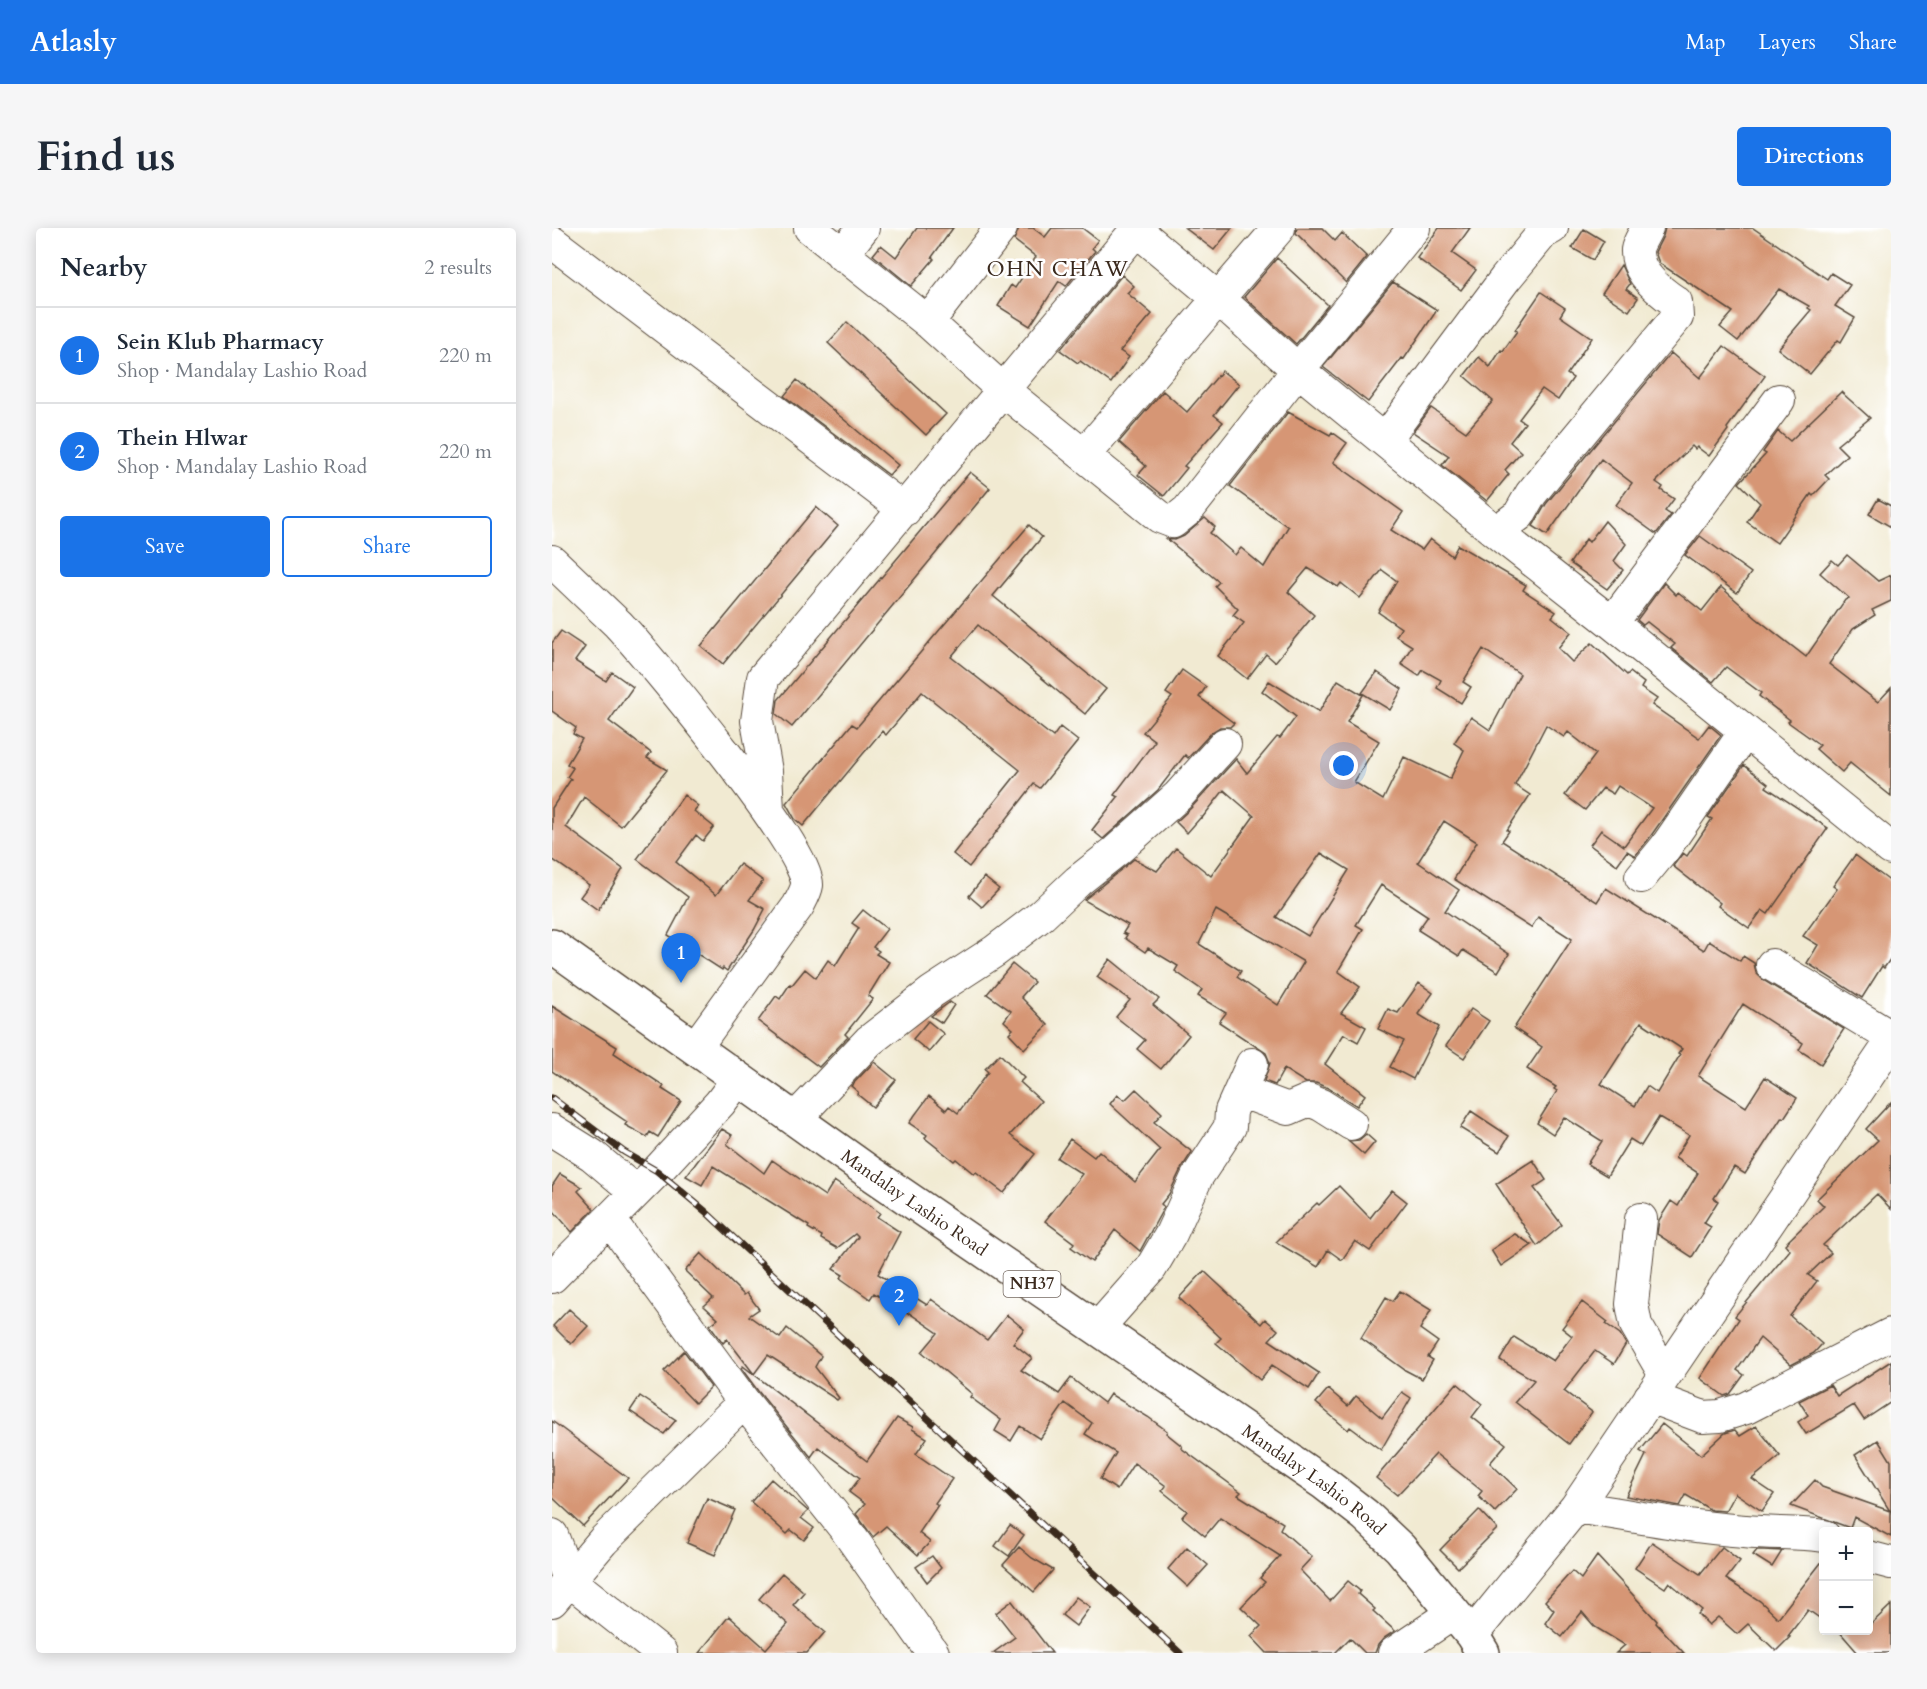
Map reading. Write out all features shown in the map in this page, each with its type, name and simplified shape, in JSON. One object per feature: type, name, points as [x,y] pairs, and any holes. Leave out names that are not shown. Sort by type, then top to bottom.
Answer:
[{"type":"highway","name":"Mandalay Lashio Road","points":[[552,946],[795,1119],[1325,1484],[1400,1548],[1470,1634]]},
{"type":"street","points":[[810,228],[928,322],[1003,390],[1160,517],[1173,522],[1188,510],[1414,228]]},
{"type":"street","points":[[842,255],[863,228]]},
{"type":"street","points":[[928,322],[1001,228]]},
{"type":"street","points":[[1084,455],[1279,228]]},
{"type":"street","points":[[1385,440],[1505,279],[1543,233],[1552,228]]},
{"type":"street","points":[[1496,532],[1519,515],[1531,494],[1677,317],[1676,302],[1664,294],[1640,267],[1637,249],[1647,228]]},
{"type":"street","points":[[768,810],[766,771],[757,721],[763,678],[905,510],[1136,229],[1298,370],[1891,849]]},
{"type":"street","points":[[552,242],[905,510]]},
{"type":"street","points":[[1612,623],[1779,400]]},
{"type":"street","points":[[552,561],[619,626],[680,696],[768,810],[801,867],[807,885],[798,906],[696,1048]]},
{"type":"street","points":[[1641,877],[1665,849],[1745,732]]},
{"type":"street","points":[[795,1119],[869,1041],[932,992],[995,951],[1042,915],[1078,881],[1116,852],[1178,796],[1225,744]]},
{"type":"street","points":[[1394,1653],[1470,1634],[1576,1507],[1891,1039],[1772,964]]},
{"type":"street","points":[[1098,1328],[1151,1268],[1171,1234],[1197,1177],[1230,1127],[1232,1111],[1246,1077],[1288,1109],[1309,1100],[1322,1105],[1351,1124]]},
{"type":"street","points":[[552,1276],[636,1192],[720,1103],[738,1079]]},
{"type":"street","points":[[552,1130],[592,1155],[636,1192]]},
{"type":"street","points":[[1641,1219],[1632,1304],[1636,1325],[1657,1386],[1703,1417],[1720,1416],[1746,1408],[1891,1334]]},
{"type":"street","points":[[609,1220],[744,1402],[846,1530],[933,1653]]},
{"type":"street","points":[[561,1590],[603,1541],[744,1402]]},
{"type":"street","points":[[1576,1507],[1747,1532],[1819,1535]]},
{"type":"street","points":[[552,1535],[561,1590],[661,1653]]},
{"type":"street","points":[[1873,1558],[1891,1563]]},
{"type":"building","points":[[917,228],[953,228],[932,257],[934,259],[911,286],[873,255],[881,245],[896,257]]},
{"type":"building","points":[[1019,228],[1033,228],[1045,237],[1052,228],[1082,228],[1098,240],[1092,248],[1095,251],[1066,286],[1059,281],[1030,326],[998,306],[1011,285],[1015,288],[1036,257],[1014,240]]},
{"type":"building","points":[[1185,228],[1232,228],[1214,250]]},
{"type":"building","points":[[1297,228],[1322,228],[1335,241],[1342,233],[1367,257],[1346,283],[1296,233]]},
{"type":"building","points":[[1439,228],[1470,228],[1452,253],[1476,270],[1461,290],[1417,258]]},
{"type":"building","points":[[1665,228],[1753,228],[1827,279],[1831,273],[1850,285],[1835,306],[1855,318],[1841,342],[1838,340],[1810,374],[1778,349],[1811,310],[1809,306],[1779,289],[1738,341],[1720,327],[1733,312],[1659,263],[1655,252]]},
{"type":"building","points":[[1584,229],[1604,241],[1593,260],[1572,248]]},
{"type":"building","points":[[1277,258],[1328,305],[1296,344],[1244,297]]},
{"type":"building","points":[[1621,265],[1630,284],[1626,289],[1638,298],[1629,311],[1602,293]]},
{"type":"building","points":[[1122,275],[1134,286],[1127,293],[1152,314],[1120,351],[1129,357],[1111,383],[1060,350]]},
{"type":"building","points":[[1393,282],[1437,310],[1404,359],[1402,358],[1368,402],[1323,367]]},
{"type":"building","points":[[1541,292],[1565,308],[1560,316],[1592,338],[1567,374],[1573,378],[1558,400],[1542,389],[1519,419],[1525,423],[1510,442],[1521,452],[1505,470],[1509,474],[1487,501],[1442,465],[1449,456],[1413,432],[1431,408],[1466,432],[1493,401],[1464,376],[1479,357],[1490,367],[1517,331],[1515,330]]},
{"type":"building","points":[[847,322],[946,414],[926,435],[828,343]]},
{"type":"building","points":[[1724,346],[1765,376],[1709,456],[1692,446],[1656,482],[1663,487],[1661,490],[1674,499],[1665,511],[1671,515],[1656,534],[1616,505],[1632,483],[1601,459],[1547,535],[1533,526],[1546,504],[1671,353],[1700,378]]},
{"type":"building","points":[[1222,371],[1239,384],[1214,415],[1223,422],[1184,466],[1187,468],[1164,496],[1138,475],[1146,466],[1119,442],[1163,391],[1187,412]]},
{"type":"building","points":[[797,380],[898,465],[889,475],[784,396]]},
{"type":"building","points":[[1841,392],[1870,418],[1837,445],[1847,455],[1825,475],[1829,479],[1813,496],[1811,494],[1777,543],[1747,522],[1760,503],[1739,483],[1766,454],[1763,452],[1778,431],[1790,441]]},
{"type":"building","points":[[1288,412],[1330,435],[1332,432],[1347,443],[1333,462],[1403,512],[1391,530],[1422,550],[1430,539],[1452,556],[1458,545],[1526,585],[1523,590],[1556,612],[1552,617],[1571,632],[1558,648],[1572,662],[1592,643],[1627,675],[1630,672],[1644,683],[1641,688],[1657,699],[1652,705],[1699,738],[1709,725],[1721,735],[1648,840],[1635,856],[1627,851],[1617,865],[1590,845],[1601,830],[1624,846],[1652,808],[1618,786],[1613,794],[1603,788],[1585,810],[1565,795],[1596,754],[1568,732],[1564,737],[1546,725],[1515,785],[1530,795],[1502,841],[1597,902],[1606,888],[1704,950],[1709,941],[1740,961],[1743,956],[1754,963],[1756,973],[1763,980],[1844,1029],[1821,1064],[1799,1050],[1803,1043],[1743,1004],[1698,1076],[1746,1107],[1765,1077],[1797,1098],[1745,1174],[1734,1167],[1714,1198],[1718,1201],[1704,1223],[1711,1227],[1692,1257],[1657,1234],[1659,1220],[1671,1201],[1678,1206],[1698,1173],[1675,1158],[1689,1135],[1659,1117],[1641,1146],[1630,1139],[1607,1176],[1587,1164],[1602,1141],[1564,1117],[1553,1134],[1537,1123],[1557,1091],[1554,1089],[1556,1087],[1527,1069],[1542,1047],[1514,1028],[1572,939],[1538,917],[1531,928],[1454,879],[1477,842],[1444,821],[1418,862],[1459,890],[1445,911],[1509,954],[1498,972],[1463,950],[1459,956],[1418,930],[1428,916],[1381,885],[1356,925],[1363,929],[1338,971],[1360,987],[1341,1013],[1366,1027],[1358,1042],[1344,1034],[1325,1064],[1365,1095],[1357,1106],[1328,1088],[1316,1083],[1306,1083],[1284,1069],[1275,1085],[1264,1081],[1270,1063],[1266,1053],[1219,1022],[1226,1013],[1198,996],[1202,990],[1175,971],[1178,966],[1148,948],[1145,952],[1125,938],[1127,935],[1123,933],[1128,925],[1084,900],[1134,859],[1157,871],[1176,848],[1211,876],[1254,816],[1224,790],[1187,833],[1176,822],[1236,759],[1247,773],[1296,717],[1262,691],[1269,681],[1319,712],[1338,680],[1363,695],[1347,722],[1379,741],[1354,782],[1383,800],[1404,757],[1450,779],[1464,750],[1454,743],[1471,717],[1490,730],[1520,674],[1483,649],[1463,682],[1471,687],[1461,703],[1437,688],[1441,680],[1423,670],[1419,676],[1401,664],[1412,646],[1396,636],[1401,628],[1378,612],[1397,581],[1382,570],[1360,598],[1341,583],[1338,587],[1308,568],[1288,592],[1314,615],[1275,662],[1266,654],[1247,679],[1218,656],[1244,623],[1233,615],[1238,609],[1215,586],[1219,582],[1167,539],[1175,540],[1184,536],[1205,518],[1215,527],[1210,533],[1235,555],[1241,548],[1264,567],[1288,527],[1230,486]],"holes":[[[1321,853],[1349,870],[1308,936],[1276,917]],[[1216,910],[1304,962],[1278,1005],[1237,977],[1241,971],[1199,944]],[[1641,1022],[1682,1049],[1657,1093],[1647,1086],[1635,1106],[1601,1084]]]},
{"type":"building","points":[[970,472],[990,488],[792,727],[776,714],[778,700]]},
{"type":"building","points":[[1878,499],[1891,506],[1891,527],[1869,514]]},
{"type":"building","points":[[816,507],[838,526],[723,664],[701,646]]},
{"type":"building","points":[[1605,521],[1626,544],[1614,561],[1623,570],[1607,589],[1570,563],[1586,539],[1589,542]]},
{"type":"building","points":[[1029,525],[1042,537],[993,596],[1106,689],[1085,714],[978,625],[951,657],[1053,737],[1060,727],[1078,741],[1040,788],[1034,784],[969,867],[953,854],[1020,770],[922,692],[886,735],[882,731],[803,826],[795,819],[786,803],[852,724],[857,727]]},
{"type":"building","points":[[1700,536],[1751,573],[1737,593],[1685,555]]},
{"type":"building","points":[[1847,555],[1878,581],[1891,575],[1891,601],[1872,610],[1875,615],[1853,629],[1829,664],[1878,702],[1891,688],[1891,796],[1850,763],[1842,772],[1816,749],[1820,745],[1788,722],[1790,720],[1759,696],[1761,693],[1726,667],[1713,682],[1671,648],[1675,644],[1647,622],[1643,625],[1637,620],[1664,583],[1676,595],[1678,592],[1702,611],[1721,587],[1806,657],[1845,600],[1849,598],[1820,573],[1832,560],[1838,565]]},
{"type":"building","points":[[561,631],[585,647],[575,661],[606,681],[612,672],[633,687],[609,721],[651,753],[647,758],[667,770],[621,826],[584,797],[566,827],[623,869],[598,910],[580,897],[589,885],[552,859],[552,808],[571,779],[567,777],[573,768],[567,764],[582,739],[573,734],[576,728],[552,711],[552,643]]},
{"type":"building","points":[[1182,670],[1206,687],[1199,697],[1234,723],[1230,727],[1220,727],[1212,732],[1188,758],[1185,755],[1158,790],[1103,839],[1092,830],[1118,797],[1114,795],[1155,741],[1143,732],[1172,697],[1166,693]]},
{"type":"building","points":[[1377,672],[1402,689],[1390,710],[1362,693]]},
{"type":"building","points":[[1744,765],[1768,784],[1766,787],[1828,828],[1768,914],[1762,910],[1749,928],[1718,906],[1720,903],[1673,866],[1683,853],[1687,856],[1712,819],[1708,817]]},
{"type":"building","points":[[684,795],[698,806],[694,811],[714,827],[703,841],[696,835],[676,862],[716,895],[740,864],[763,881],[749,900],[765,909],[727,971],[668,935],[688,897],[637,859]]},
{"type":"building","points":[[1855,855],[1891,882],[1891,958],[1884,968],[1882,966],[1862,998],[1807,963],[1818,945],[1803,936],[1837,889],[1833,886]]},
{"type":"building","points":[[984,877],[999,889],[982,907],[969,896]]},
{"type":"building","points":[[863,910],[887,929],[873,947],[879,951],[876,954],[889,962],[868,996],[873,999],[845,1034],[848,1037],[819,1067],[758,1021],[776,996],[780,999],[790,984],[792,985],[805,969],[816,978],[828,960],[835,966],[859,928],[852,923]]},
{"type":"building","points":[[1110,959],[1159,999],[1153,1005],[1189,1035],[1161,1069],[1137,1049],[1145,1040],[1116,1017],[1130,1000],[1097,977]]},
{"type":"building","points":[[1012,964],[1034,982],[1021,997],[1048,1025],[1024,1049],[1009,1033],[1013,1029],[1004,1021],[1011,1011],[987,994]]},
{"type":"building","points":[[1419,983],[1433,993],[1418,1014],[1439,1027],[1413,1079],[1390,1067],[1404,1041],[1378,1029],[1388,1009],[1398,1013]]},
{"type":"building","points":[[950,1002],[954,1005],[942,1023],[931,1016]]},
{"type":"building","points":[[552,1006],[617,1047],[614,1053],[664,1086],[662,1089],[681,1101],[658,1137],[650,1132],[647,1137],[625,1125],[627,1122],[552,1071]]},
{"type":"building","points":[[1471,1009],[1489,1021],[1464,1058],[1446,1046]]},
{"type":"building","points":[[928,1021],[944,1034],[929,1052],[913,1039]]},
{"type":"building","points":[[1000,1054],[1024,1078],[1020,1082],[1041,1101],[1010,1135],[1035,1154],[1004,1193],[976,1172],[974,1174],[956,1159],[954,1161],[925,1138],[927,1135],[909,1123],[929,1096],[946,1110],[949,1106],[958,1113],[988,1072],[985,1069]]},
{"type":"building","points":[[874,1062],[896,1080],[873,1107],[851,1086]]},
{"type":"building","points":[[1136,1089],[1162,1113],[1154,1122],[1192,1152],[1161,1204],[1164,1207],[1140,1251],[1115,1230],[1092,1262],[1071,1247],[1074,1243],[1045,1221],[1082,1174],[1057,1158],[1070,1139],[1094,1157],[1099,1151],[1135,1182],[1160,1150],[1110,1104],[1117,1095],[1125,1100]]},
{"type":"building","points":[[1891,1102],[1891,1209],[1877,1194],[1823,1245],[1831,1253],[1808,1275],[1817,1281],[1790,1316],[1822,1344],[1814,1353],[1791,1365],[1760,1338],[1737,1370],[1744,1375],[1730,1394],[1724,1396],[1700,1378],[1739,1319],[1735,1316],[1790,1250],[1785,1244],[1824,1206],[1817,1199],[1878,1140],[1866,1129]]},
{"type":"building","points":[[1471,1111],[1509,1136],[1499,1152],[1460,1128]]},
{"type":"building","points":[[722,1129],[732,1135],[727,1144],[764,1173],[772,1160],[825,1196],[834,1181],[880,1213],[877,1217],[900,1232],[878,1274],[927,1305],[931,1299],[987,1340],[1007,1315],[1024,1329],[1013,1343],[1032,1358],[1021,1370],[1059,1394],[1071,1378],[1104,1403],[1110,1394],[1148,1417],[1167,1431],[1166,1433],[1182,1446],[1181,1448],[1241,1492],[1238,1495],[1283,1523],[1280,1529],[1312,1557],[1300,1570],[1330,1601],[1348,1581],[1360,1591],[1358,1594],[1375,1609],[1373,1611],[1395,1631],[1384,1638],[1375,1653],[1365,1653],[1350,1638],[1335,1653],[1267,1653],[1251,1636],[1261,1626],[1241,1607],[1265,1582],[1260,1578],[1280,1556],[1220,1518],[1205,1536],[1182,1517],[1187,1511],[1162,1491],[1166,1486],[1134,1463],[1117,1490],[1100,1479],[1116,1453],[1085,1434],[1092,1423],[1065,1403],[1040,1439],[1020,1426],[1011,1441],[995,1431],[1001,1420],[970,1397],[972,1394],[922,1352],[938,1333],[874,1293],[870,1299],[840,1278],[843,1275],[833,1269],[858,1237],[855,1234],[837,1248],[821,1239],[822,1236],[808,1228],[809,1226],[713,1166],[702,1185],[686,1176]]},
{"type":"building","points":[[1366,1134],[1375,1142],[1364,1155],[1348,1141],[1359,1140]]},
{"type":"building","points":[[1533,1160],[1546,1180],[1534,1188],[1562,1225],[1537,1246],[1496,1184]]},
{"type":"building","points":[[560,1174],[582,1187],[578,1191],[594,1209],[572,1232],[552,1209],[552,1186]]},
{"type":"building","points":[[1339,1186],[1370,1218],[1392,1190],[1407,1202],[1370,1251],[1355,1241],[1342,1260],[1328,1250],[1318,1267],[1276,1242],[1317,1203],[1319,1205]]},
{"type":"building","points":[[1515,1234],[1532,1245],[1501,1266],[1491,1250]]},
{"type":"building","points":[[701,1253],[744,1295],[747,1293],[759,1309],[749,1316],[780,1338],[787,1328],[821,1356],[815,1367],[839,1398],[837,1400],[768,1355],[754,1374],[727,1339],[723,1343],[710,1325],[718,1319],[704,1306],[713,1298],[685,1271]]},
{"type":"building","points":[[1204,1271],[1261,1324],[1265,1319],[1278,1330],[1269,1340],[1319,1373],[1309,1389],[1272,1365],[1260,1380],[1216,1343],[1221,1338],[1179,1298]]},
{"type":"building","points":[[1400,1291],[1431,1310],[1420,1329],[1438,1342],[1428,1357],[1433,1360],[1422,1379],[1405,1370],[1361,1338],[1386,1297],[1393,1301]]},
{"type":"building","points":[[1582,1302],[1608,1322],[1606,1324],[1620,1334],[1626,1344],[1614,1364],[1595,1351],[1564,1391],[1592,1412],[1569,1444],[1515,1402],[1534,1380],[1500,1360],[1514,1337],[1553,1361],[1572,1336],[1562,1328]]},
{"type":"building","points":[[569,1309],[588,1326],[571,1344],[553,1326]]},
{"type":"building","points":[[684,1351],[711,1387],[695,1403],[664,1371]]},
{"type":"building","points":[[1891,1361],[1891,1402],[1864,1420],[1854,1405],[1806,1434],[1798,1422],[1808,1415],[1799,1401],[1830,1385],[1837,1396]]},
{"type":"building","points":[[743,1366],[867,1461],[897,1418],[927,1438],[916,1454],[952,1479],[935,1503],[938,1505],[919,1533],[930,1542],[918,1555],[886,1526],[873,1537],[856,1514],[865,1504],[849,1492],[860,1478],[818,1447],[811,1457],[758,1391],[741,1368]]},
{"type":"building","points":[[1457,1383],[1482,1404],[1472,1417],[1506,1444],[1490,1463],[1517,1489],[1495,1512],[1478,1496],[1482,1491],[1436,1454],[1397,1495],[1376,1478]]},
{"type":"building","points":[[1328,1389],[1348,1406],[1356,1396],[1382,1418],[1402,1392],[1411,1398],[1381,1450],[1350,1427],[1348,1430],[1316,1403]]},
{"type":"building","points":[[640,1396],[676,1420],[664,1434],[630,1411]]},
{"type":"building","points":[[552,1421],[628,1478],[583,1526],[552,1497]]},
{"type":"building","points":[[1662,1424],[1701,1455],[1725,1433],[1735,1430],[1740,1436],[1756,1426],[1780,1456],[1752,1479],[1774,1494],[1762,1511],[1735,1493],[1725,1511],[1711,1510],[1686,1495],[1680,1506],[1626,1496],[1646,1455],[1640,1451]]},
{"type":"building","points":[[1878,1440],[1891,1461],[1891,1537],[1854,1517],[1850,1527],[1847,1527],[1791,1506],[1815,1480],[1822,1487],[1890,1511],[1855,1455]]},
{"type":"building","points":[[771,1479],[808,1511],[801,1518],[814,1528],[804,1540],[791,1530],[787,1534],[751,1502]]},
{"type":"building","points":[[707,1498],[735,1510],[715,1555],[687,1543]]},
{"type":"building","points":[[1479,1510],[1497,1529],[1458,1568],[1440,1550]]},
{"type":"building","points":[[1010,1525],[1024,1535],[1009,1556],[995,1546]]},
{"type":"building","points":[[1652,1542],[1700,1574],[1722,1547],[1740,1561],[1726,1579],[1760,1601],[1778,1618],[1819,1565],[1819,1618],[1808,1610],[1788,1636],[1790,1637],[1776,1651],[1748,1624],[1737,1634],[1718,1617],[1709,1625],[1698,1614],[1702,1610],[1669,1582],[1665,1588],[1635,1568]]},
{"type":"building","points":[[1019,1547],[1032,1558],[1053,1570],[1034,1592],[1003,1565]]},
{"type":"building","points":[[1187,1547],[1208,1565],[1188,1587],[1168,1569]]},
{"type":"building","points":[[1757,1550],[1782,1551],[1772,1567],[1753,1555]]},
{"type":"building","points":[[932,1556],[941,1568],[927,1582],[916,1567]]},
{"type":"building","points":[[1597,1556],[1684,1653],[1616,1653],[1625,1645],[1595,1627],[1582,1612],[1562,1637],[1545,1623],[1554,1610],[1545,1601],[1572,1571],[1581,1579]]},
{"type":"building","points":[[782,1573],[804,1592],[793,1605],[825,1632],[807,1653],[699,1653],[729,1616],[766,1649],[788,1624],[759,1599]]},
{"type":"building","points":[[1076,1597],[1090,1607],[1076,1626],[1062,1615]]},
{"type":"building","points":[[1012,1601],[1052,1653],[993,1653],[1015,1637],[996,1613]]},
{"type":"building","points":[[1891,1605],[1891,1653],[1858,1653],[1842,1635],[1873,1635],[1873,1622]]},
{"type":"railway","points":[[552,1098],[624,1152],[657,1171],[705,1211],[1180,1653]]},
{"type":"place","name":"Sein Klub Pharmacy","points":[[681,983]]},
{"type":"place","name":"Thein Hlwar","points":[[899,1326]]},
{"type":"district","name":"OHN CHAW","points":[[1058,269]]}]
